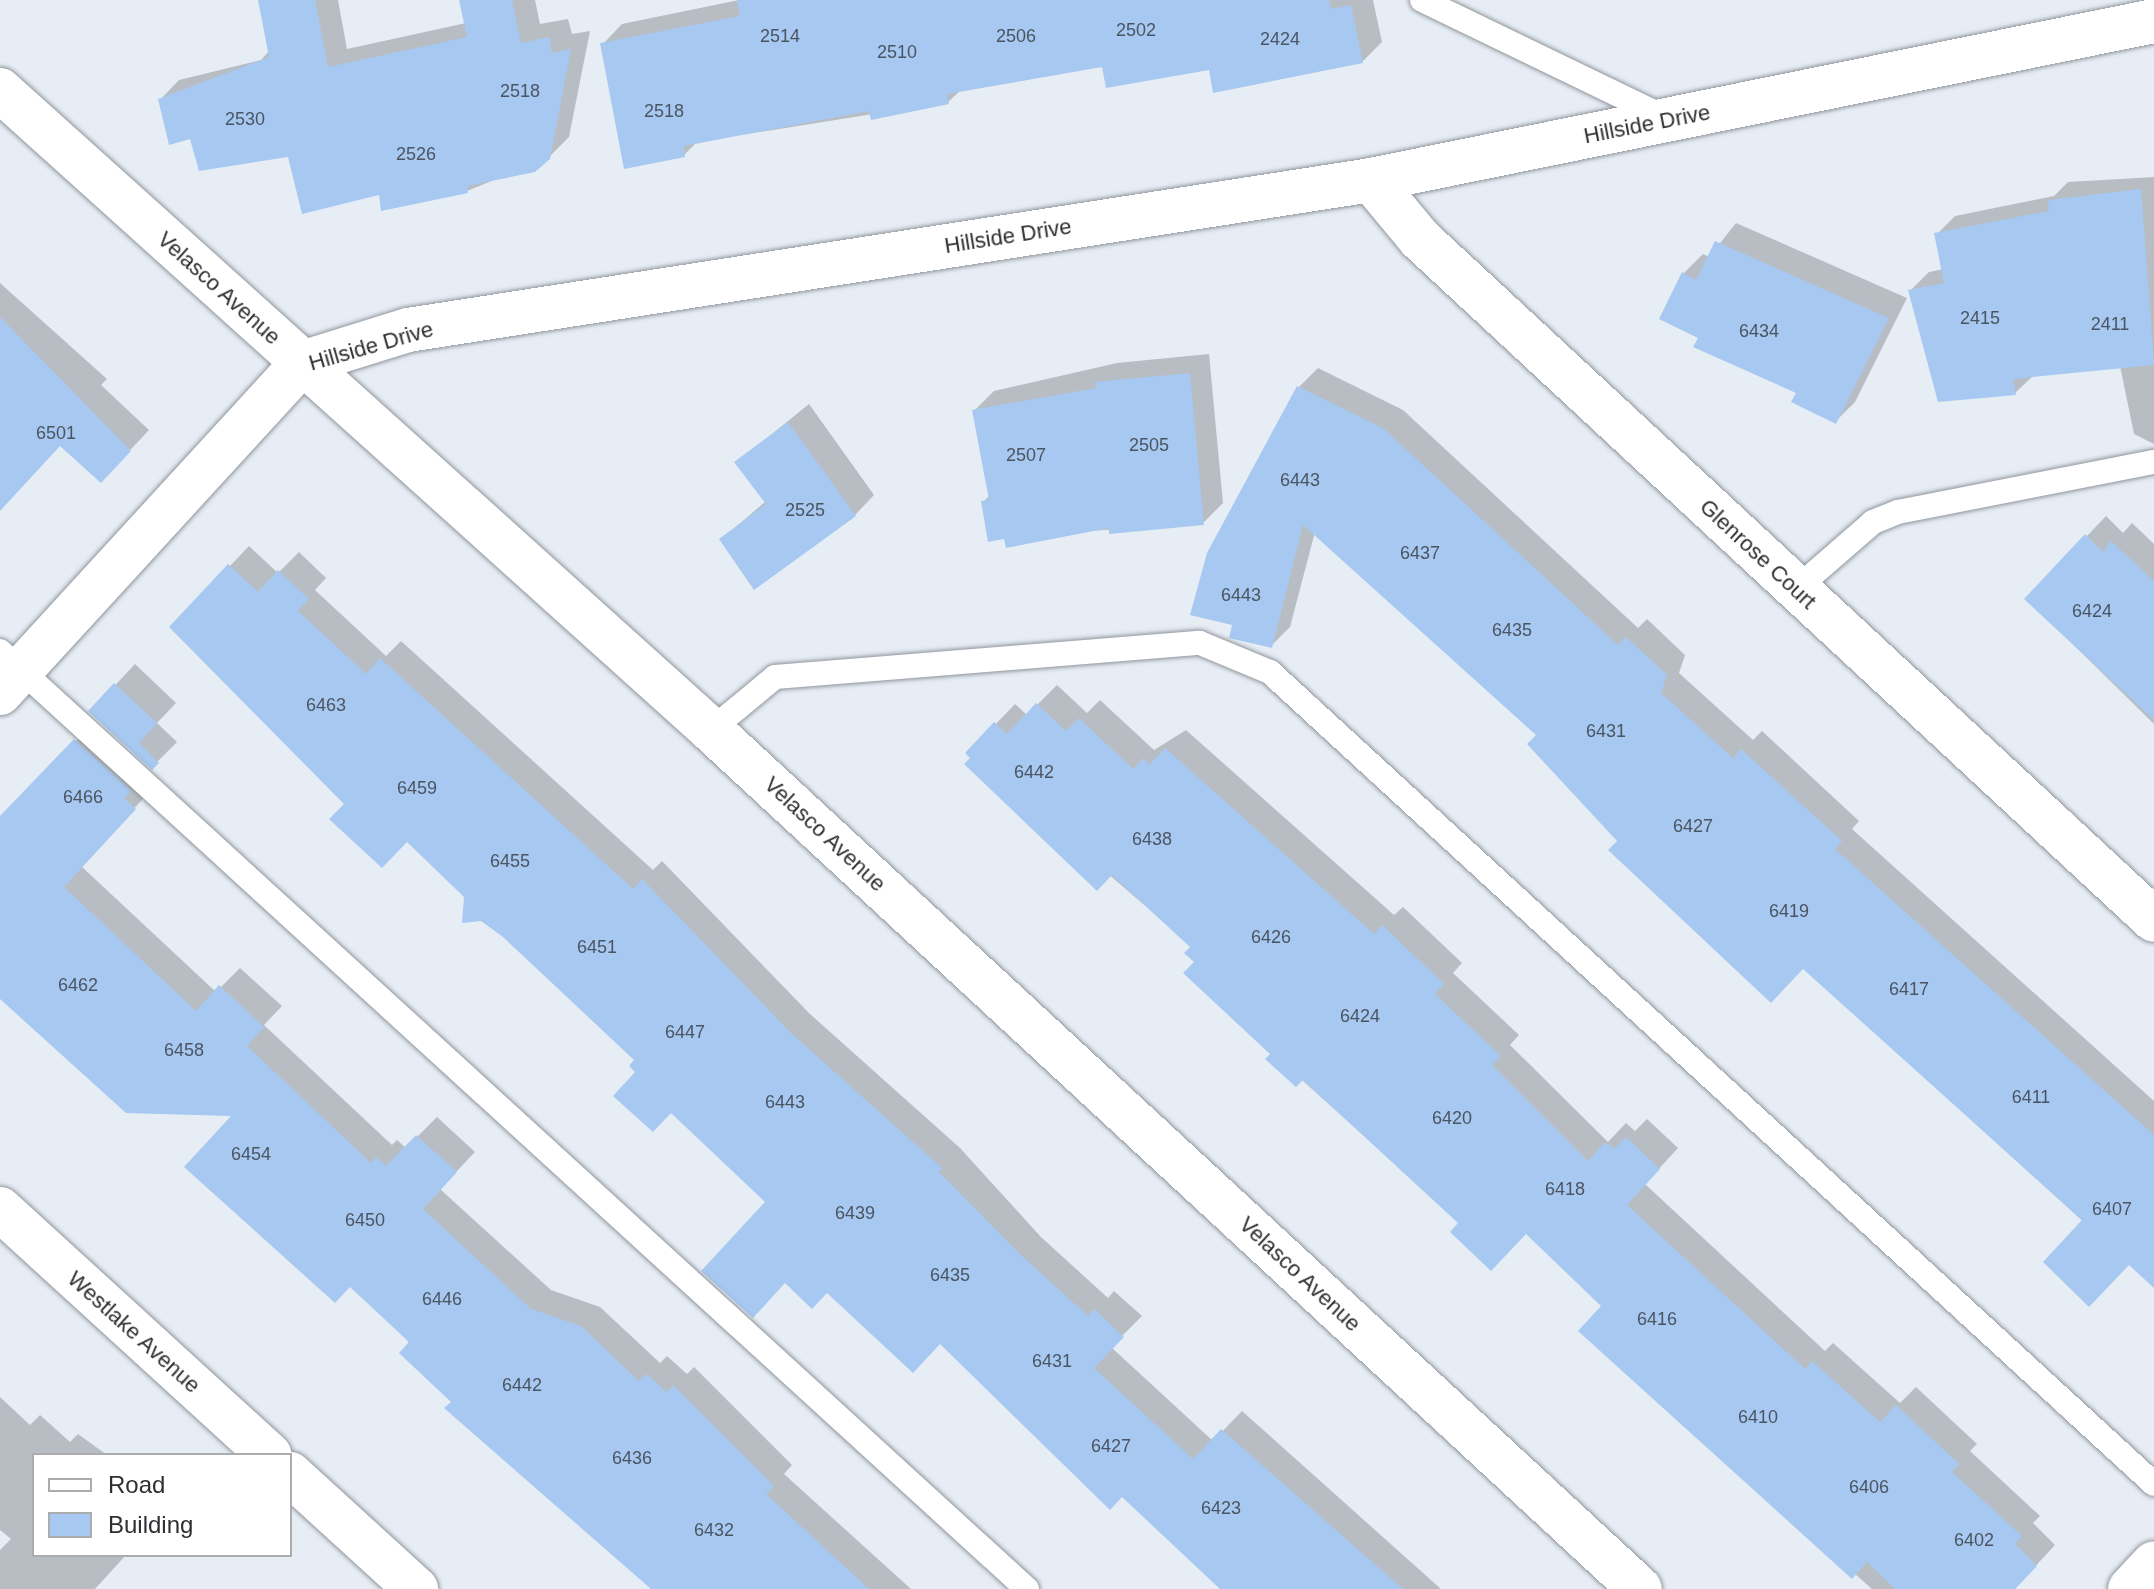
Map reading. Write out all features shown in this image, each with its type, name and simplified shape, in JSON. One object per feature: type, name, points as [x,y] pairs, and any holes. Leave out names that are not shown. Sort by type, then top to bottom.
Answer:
[{"type":"street","name":"Hillside Drive","points":[[7,671],[302,363],[408,330],[1371,180],[2154,21]]},
{"type":"street","name":"Velasco Avenue","points":[[0,90],[711,730],[1640,1589]]},
{"type":"street","name":"Glenrose Court","points":[[1371,180],[1420,239],[2154,920]]},
{"type":"street","name":"Westlake Avenue","points":[[0,1209],[267,1453]]},
{"type":"street","points":[[292,1476],[416,1589]]},
{"type":"street","points":[[2130,1589],[2154,1563]]},
{"type":"lane","points":[[1422,0],[1670,120]]},
{"type":"lane","points":[[1796,589],[1873,522],[1898,512],[2154,462]]},
{"type":"lane","points":[[711,730],[775,677],[1200,643],[1270,672],[2154,1484]]},
{"type":"lane","points":[[7,671],[1027,1589]]},
{"type":"building","points":[[258,0],[315,0],[328,67],[467,37],[459,0],[512,0],[521,43],[549,37],[552,53],[571,49],[550,159],[535,172],[467,186],[468,193],[381,211],[379,195],[302,214],[288,157],[199,171],[190,139],[169,145],[158,99],[269,57]]},
{"type":"building","points":[[737,0],[1329,0],[1331,9],[1351,5],[1363,63],[1213,93],[1209,70],[1106,88],[1102,67],[947,94],[949,104],[871,120],[869,111],[684,146],[685,157],[624,169],[600,43],[740,16]]},
{"type":"building","points":[[2141,189],[2154,365],[2013,379],[2016,395],[1938,402],[1908,290],[1944,283],[1934,233],[2049,211],[2048,200]]},
{"type":"building","points":[[1715,241],[1889,318],[1836,424],[1791,402],[1796,393],[1693,347],[1698,338],[1659,319],[1682,272],[1696,280]]},
{"type":"building","points":[[0,317],[131,451],[101,483],[60,446],[0,511]]},
{"type":"building","points":[[1190,373],[1204,525],[1109,534],[1109,528],[1006,548],[1004,539],[988,542],[981,501],[989,500],[972,410],[1096,388],[1095,382]]},
{"type":"building","points":[[1297,386],[1384,429],[1618,645],[1626,637],[1667,675],[1661,693],[1733,758],[1741,749],[1842,841],[1835,849],[2154,1135],[2154,1288],[2129,1265],[2089,1307],[2043,1262],[2082,1220],[1803,969],[1771,1003],[1608,850],[1617,841],[1527,744],[1536,735],[1303,525],[1272,648],[1229,638],[1232,625],[1190,615],[1207,553]]},
{"type":"building","points":[[788,422],[856,516],[754,590],[719,539],[766,504],[734,462]]},
{"type":"building","points":[[2085,534],[2103,552],[2111,541],[2154,581],[2154,720],[2024,599]]},
{"type":"building","points":[[228,564],[258,592],[278,570],[309,599],[298,611],[366,674],[380,658],[633,889],[642,879],[791,1033],[942,1168],[939,1172],[1022,1256],[1088,1316],[1094,1309],[1124,1337],[1094,1368],[1193,1459],[1221,1429],[1403,1589],[1220,1589],[1122,1497],[1110,1510],[940,1344],[913,1373],[827,1293],[812,1309],[785,1283],[753,1318],[701,1271],[765,1202],[671,1113],[653,1132],[613,1096],[635,1072],[629,1066],[634,1060],[503,937],[481,921],[462,923],[464,897],[407,842],[382,868],[329,819],[344,804],[169,627]]},
{"type":"building","points":[[114,683],[157,723],[139,743],[159,763],[152,770],[88,711]]},
{"type":"building","points":[[1036,703],[1066,731],[1079,718],[1133,769],[1143,758],[1149,765],[1165,748],[1374,934],[1382,925],[1444,984],[1435,994],[1501,1056],[1492,1065],[1588,1161],[1605,1142],[1614,1149],[1626,1137],[1660,1169],[1627,1205],[1805,1369],[1812,1361],[1880,1422],[1896,1405],[1959,1464],[1952,1472],[2022,1536],[2015,1544],[2037,1566],[2015,1589],[1895,1589],[1867,1562],[1852,1579],[1578,1331],[1601,1306],[1526,1234],[1491,1271],[1450,1232],[1458,1223],[1303,1080],[1296,1087],[1265,1059],[1270,1054],[1183,973],[1194,962],[1184,953],[1190,947],[1112,875],[1097,891],[964,764],[970,758],[965,753],[994,722],[1007,734]]},
{"type":"building","points":[[74,739],[131,791],[124,798],[136,809],[64,887],[196,1011],[219,985],[264,1027],[247,1046],[371,1163],[376,1157],[386,1166],[416,1135],[457,1172],[423,1209],[531,1309],[581,1326],[639,1381],[646,1374],[667,1392],[673,1385],[774,1486],[766,1494],[869,1589],[651,1589],[444,1408],[451,1402],[399,1353],[409,1342],[350,1287],[335,1303],[184,1167],[231,1116],[126,1113],[0,999],[0,816]]}]
